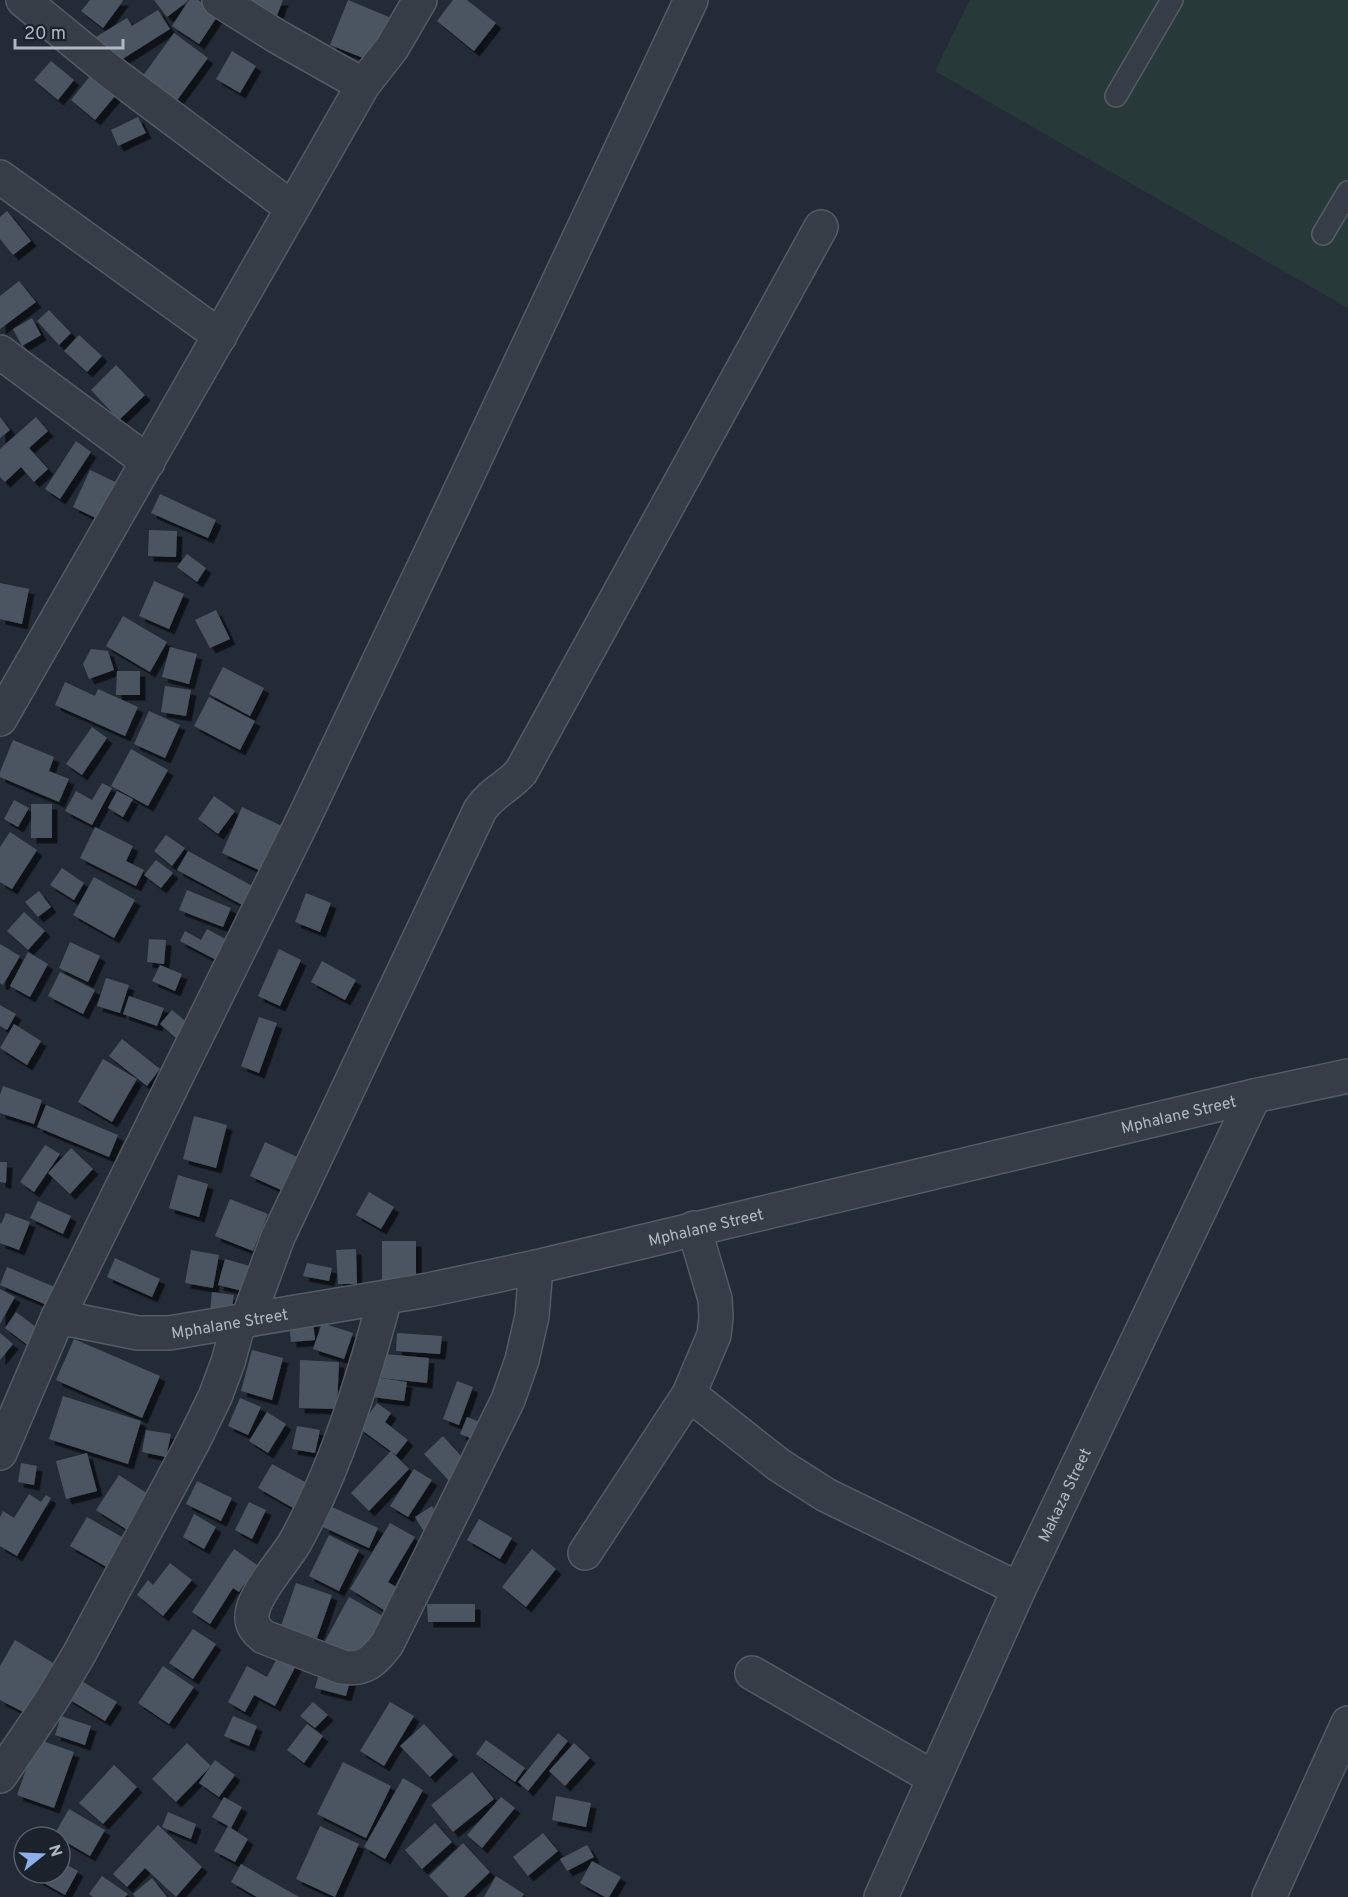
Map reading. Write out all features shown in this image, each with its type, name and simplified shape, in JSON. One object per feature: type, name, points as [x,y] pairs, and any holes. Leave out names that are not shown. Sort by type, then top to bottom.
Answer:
[{"type":"street","points":[[23,0],[111,72],[292,208]]},
{"type":"street","points":[[219,0],[278,37],[363,85]]},
{"type":"street","points":[[0,719],[363,85],[392,48],[420,0]]},
{"type":"street","points":[[0,1454],[58,1317],[304,818],[691,0]]},
{"type":"street","points":[[0,177],[220,336]]},
{"type":"street","points":[[0,1776],[51,1701],[78,1656],[193,1442],[215,1397],[278,1237],[480,810],[495,792],[513,782],[521,772],[821,227]]},
{"type":"street","points":[[0,352],[148,462]]},
{"type":"street","name":"Mphalane Street","points":[[58,1317],[138,1333],[169,1333],[385,1298],[536,1267],[1254,1096],[1348,1076]]},
{"type":"street","name":"Makaza Street","points":[[881,1897],[1019,1589],[1254,1096]]},
{"type":"street","points":[[585,1553],[689,1394],[714,1335],[716,1317],[711,1282],[694,1228]]},
{"type":"street","points":[[385,1298],[368,1360],[335,1454],[293,1544],[255,1602],[251,1614],[252,1624],[264,1637],[342,1667],[353,1669],[367,1666],[387,1644],[508,1400],[522,1360],[532,1316],[536,1267]]},
{"type":"street","points":[[689,1394],[779,1465],[826,1495],[1019,1589]]},
{"type":"street","points":[[752,1672],[934,1778]]},
{"type":"street","points":[[1269,1897],[1348,1723]]},
{"type":"lane","points":[[1116,96],[1172,0]]},
{"type":"lane","points":[[1323,234],[1348,192]]},
{"type":"shaded area","points":[[970,0],[1348,0],[1348,308],[935,71]]},
{"type":"building","points":[[90,0],[123,1],[103,28],[81,11]]},
{"type":"building","points":[[154,0],[187,0],[188,1],[167,17]]},
{"type":"building","points":[[189,0],[198,0],[219,14],[199,44],[172,26]]},
{"type":"building","points":[[252,0],[283,0],[276,18],[249,7]]},
{"type":"building","points":[[348,0],[389,17],[371,61],[330,45]]},
{"type":"building","points":[[453,0],[467,0],[496,23],[474,51],[437,21]]},
{"type":"building","points":[[158,10],[170,29],[113,65],[96,37],[127,18],[132,26]]},
{"type":"building","points":[[174,33],[208,58],[175,103],[142,77]]},
{"type":"building","points":[[232,51],[256,66],[240,93],[216,79]]},
{"type":"building","points":[[51,61],[74,80],[58,100],[34,80]]},
{"type":"building","points":[[95,70],[120,90],[95,120],[71,100]]},
{"type":"building","points":[[138,117],[146,133],[118,146],[111,130]]},
{"type":"building","points":[[7,211],[31,241],[13,255],[0,239],[0,217]]},
{"type":"building","points":[[19,281],[36,302],[0,329],[0,296]]},
{"type":"building","points":[[49,310],[71,333],[59,345],[37,321]]},
{"type":"building","points":[[32,318],[41,335],[22,346],[13,329]]},
{"type":"building","points":[[79,335],[102,356],[87,372],[64,351]]},
{"type":"building","points":[[116,365],[145,395],[119,420],[91,390]]},
{"type":"building","points":[[0,417],[10,430],[0,438]]},
{"type":"building","points":[[36,417],[48,431],[29,448],[48,469],[34,482],[21,467],[5,482],[0,477],[0,449]]},
{"type":"building","points":[[76,441],[91,452],[60,499],[45,489]]},
{"type":"building","points":[[90,470],[124,486],[106,523],[73,507]]},
{"type":"building","points":[[160,494],[216,520],[208,538],[151,513]]},
{"type":"building","points":[[149,530],[177,531],[176,557],[148,556]]},
{"type":"building","points":[[187,554],[206,568],[197,582],[177,567]]},
{"type":"building","points":[[154,581],[184,594],[169,629],[139,616]]},
{"type":"building","points":[[0,583],[29,589],[22,624],[0,619]]},
{"type":"building","points":[[216,610],[230,639],[210,648],[195,620]]},
{"type":"building","points":[[123,616],[167,642],[150,672],[106,646]]},
{"type":"building","points":[[170,647],[197,654],[189,684],[162,677]]},
{"type":"building","points":[[91,649],[108,651],[114,670],[89,679],[83,664]]},
{"type":"building","points":[[223,667],[264,688],[250,716],[209,694]]},
{"type":"building","points":[[117,671],[140,671],[140,695],[116,695]]},
{"type":"building","points":[[65,682],[95,696],[98,689],[138,707],[125,736],[55,705]]},
{"type":"building","points":[[165,686],[191,690],[186,716],[161,712]]},
{"type":"building","points":[[209,697],[255,721],[240,750],[194,726]]},
{"type":"building","points":[[149,711],[180,725],[165,758],[134,744]]},
{"type":"building","points":[[92,727],[107,738],[82,775],[66,764]]},
{"type":"building","points":[[13,740],[54,757],[49,771],[69,779],[59,802],[0,777]]},
{"type":"building","points":[[131,749],[168,770],[148,806],[111,786]]},
{"type":"building","points":[[102,783],[112,788],[92,825],[65,811],[76,791],[92,800]]},
{"type":"building","points":[[117,791],[133,799],[123,817],[108,808]]},
{"type":"building","points":[[214,796],[235,811],[218,834],[198,819]]},
{"type":"building","points":[[14,800],[29,808],[18,827],[4,819]]},
{"type":"building","points":[[31,804],[52,804],[52,838],[31,838]]},
{"type":"building","points":[[242,807],[284,827],[263,872],[222,853]]},
{"type":"building","points":[[95,827],[133,846],[126,861],[144,870],[136,886],[80,858]]},
{"type":"building","points":[[10,832],[37,850],[12,889],[0,882],[0,847]]},
{"type":"building","points":[[166,835],[185,848],[172,866],[154,851]]},
{"type":"building","points":[[188,851],[258,889],[248,908],[177,870]]},
{"type":"building","points":[[156,860],[173,873],[161,888],[144,875]]},
{"type":"building","points":[[62,868],[84,883],[74,900],[50,885]]},
{"type":"building","points":[[94,877],[135,900],[114,938],[73,915]]},
{"type":"building","points":[[187,890],[231,908],[223,927],[179,910]]},
{"type":"building","points":[[39,891],[51,907],[38,917],[25,902]]},
{"type":"building","points":[[306,893],[331,903],[320,932],[295,922]]},
{"type":"building","points":[[24,912],[45,931],[28,950],[7,931]]},
{"type":"building","points":[[207,929],[227,940],[216,960],[180,941],[185,931],[201,940]]},
{"type":"building","points":[[149,939],[166,940],[164,964],[147,962]]},
{"type":"building","points":[[70,942],[100,956],[88,982],[59,968]]},
{"type":"building","points":[[0,944],[20,956],[3,985],[0,983]]},
{"type":"building","points":[[279,949],[301,960],[280,1006],[258,996]]},
{"type":"building","points":[[28,952],[48,964],[30,997],[10,986]]},
{"type":"building","points":[[322,961],[356,980],[345,1000],[311,982]]},
{"type":"building","points":[[160,965],[182,974],[175,991],[152,981]]},
{"type":"building","points":[[60,972],[95,990],[83,1014],[48,996]]},
{"type":"building","points":[[106,978],[129,985],[120,1013],[97,1006]]},
{"type":"building","points":[[129,996],[164,1008],[157,1026],[123,1014]]},
{"type":"building","points":[[0,1005],[16,1014],[7,1030],[0,1026]]},
{"type":"building","points":[[172,1010],[189,1024],[177,1039],[160,1024]]},
{"type":"building","points":[[259,1017],[277,1023],[259,1073],[241,1066]]},
{"type":"building","points":[[14,1024],[41,1041],[27,1065],[0,1048]]},
{"type":"building","points":[[122,1039],[160,1069],[147,1086],[109,1056]]},
{"type":"building","points":[[103,1059],[137,1079],[112,1122],[78,1102]]},
{"type":"building","points":[[3,1086],[42,1100],[34,1124],[0,1113],[0,1095]]},
{"type":"building","points":[[46,1105],[118,1135],[109,1157],[37,1127]]},
{"type":"building","points":[[194,1116],[227,1125],[216,1168],[183,1159]]},
{"type":"building","points":[[265,1142],[304,1160],[288,1193],[250,1176]]},
{"type":"building","points":[[45,1145],[60,1154],[34,1192],[20,1182]]},
{"type":"building","points":[[71,1148],[93,1169],[70,1194],[48,1173]]},
{"type":"building","points":[[0,1162],[7,1162],[6,1183],[0,1182]]},
{"type":"building","points":[[178,1175],[208,1184],[199,1217],[169,1208]]},
{"type":"building","points":[[369,1192],[394,1207],[381,1229],[356,1215]]},
{"type":"building","points":[[230,1199],[268,1214],[253,1251],[215,1236]]},
{"type":"building","points":[[38,1201],[71,1216],[63,1234],[30,1218]]},
{"type":"building","points":[[6,1213],[30,1222],[19,1250],[0,1243],[0,1223]]},
{"type":"building","points":[[382,1241],[416,1241],[416,1281],[382,1280]]},
{"type":"building","points":[[356,1249],[357,1284],[338,1284],[336,1250]]},
{"type":"building","points":[[191,1250],[219,1255],[213,1288],[185,1283]]},
{"type":"building","points":[[115,1258],[160,1279],[152,1297],[107,1277]]},
{"type":"building","points":[[225,1259],[250,1266],[243,1291],[218,1285]]},
{"type":"building","points":[[307,1263],[332,1268],[329,1281],[303,1276]]},
{"type":"building","points":[[7,1267],[64,1291],[56,1309],[0,1285]]},
{"type":"building","points":[[0,1289],[15,1297],[0,1324]]},
{"type":"building","points":[[212,1292],[234,1295],[231,1314],[210,1312]]},
{"type":"building","points":[[16,1312],[41,1331],[29,1346],[5,1328]]},
{"type":"building","points":[[313,1320],[315,1340],[291,1342],[289,1322]]},
{"type":"building","points":[[322,1323],[353,1333],[344,1359],[313,1349]]},
{"type":"building","points":[[0,1333],[13,1344],[0,1360]]},
{"type":"building","points":[[397,1333],[442,1336],[440,1354],[396,1351]]},
{"type":"building","points":[[74,1339],[160,1376],[142,1418],[56,1380]]},
{"type":"building","points":[[252,1350],[283,1358],[272,1400],[241,1391]]},
{"type":"building","points":[[384,1354],[429,1358],[427,1383],[381,1378]]},
{"type":"building","points":[[300,1360],[339,1362],[337,1409],[299,1408]]},
{"type":"building","points":[[374,1377],[407,1382],[404,1401],[372,1397]]},
{"type":"building","points":[[457,1381],[473,1387],[459,1425],[443,1419]]},
{"type":"building","points":[[63,1396],[141,1421],[128,1464],[49,1439]]},
{"type":"building","points":[[240,1398],[261,1407],[248,1435],[228,1426]]},
{"type":"building","points":[[377,1403],[391,1413],[385,1422],[408,1440],[396,1455],[359,1428]]},
{"type":"building","points":[[267,1412],[286,1424],[268,1453],[249,1441]]},
{"type":"building","points":[[467,1417],[485,1424],[478,1441],[460,1434]]},
{"type":"building","points":[[297,1426],[320,1430],[315,1453],[292,1449]]},
{"type":"building","points":[[146,1430],[171,1434],[166,1457],[142,1452]]},
{"type":"building","points":[[443,1436],[471,1467],[452,1484],[424,1454]]},
{"type":"building","points":[[391,1451],[409,1469],[369,1511],[351,1493]]},
{"type":"building","points":[[87,1453],[97,1491],[66,1499],[56,1461]]},
{"type":"building","points":[[21,1463],[37,1466],[34,1485],[18,1482]]},
{"type":"building","points":[[272,1464],[307,1483],[293,1508],[258,1488]]},
{"type":"building","points":[[414,1469],[432,1480],[408,1517],[390,1506]]},
{"type":"building","points":[[119,1475],[151,1496],[129,1531],[96,1510]]},
{"type":"building","points":[[197,1481],[232,1498],[221,1521],[186,1504]]},
{"type":"building","points":[[29,1494],[41,1502],[46,1495],[51,1498],[17,1556],[0,1546],[0,1517],[3,1511],[14,1518]]},
{"type":"building","points":[[249,1502],[266,1510],[252,1539],[235,1530]]},
{"type":"building","points":[[432,1506],[444,1527],[427,1537],[415,1517]]},
{"type":"building","points":[[332,1507],[378,1528],[369,1548],[323,1527]]},
{"type":"building","points":[[194,1514],[216,1527],[204,1549],[183,1537]]},
{"type":"building","points":[[87,1517],[127,1540],[110,1569],[70,1546]]},
{"type":"building","points":[[479,1519],[512,1538],[500,1559],[467,1540]]},
{"type":"building","points":[[390,1523],[415,1537],[388,1582],[409,1595],[395,1617],[350,1589]]},
{"type":"building","points":[[329,1535],[359,1550],[339,1591],[309,1576]]},
{"type":"building","points":[[234,1549],[257,1565],[239,1592],[233,1588],[210,1624],[192,1612]]},
{"type":"building","points":[[532,1549],[556,1569],[526,1607],[502,1587]]},
{"type":"building","points":[[170,1563],[192,1580],[163,1616],[137,1595],[148,1580],[153,1585]]},
{"type":"building","points":[[296,1583],[332,1595],[317,1638],[281,1626]]},
{"type":"building","points":[[349,1597],[388,1619],[365,1662],[325,1641]]},
{"type":"building","points":[[427,1604],[475,1604],[475,1622],[428,1622]]},
{"type":"building","points":[[193,1629],[216,1644],[193,1679],[169,1663]]},
{"type":"building","points":[[15,1640],[53,1663],[25,1713],[0,1700],[0,1666]]},
{"type":"building","points":[[282,1649],[300,1658],[275,1706],[254,1695],[245,1712],[228,1702],[247,1666],[267,1677]]},
{"type":"building","points":[[163,1666],[194,1687],[169,1724],[138,1703]]},
{"type":"building","points":[[321,1666],[352,1674],[346,1696],[315,1688]]},
{"type":"building","points":[[78,1679],[117,1702],[105,1721],[67,1698]]},
{"type":"building","points":[[313,1702],[328,1715],[315,1728],[300,1716]]},
{"type":"building","points":[[390,1702],[414,1716],[384,1766],[360,1751]]},
{"type":"building","points":[[61,1716],[91,1726],[85,1745],[55,1735]]},
{"type":"building","points":[[233,1716],[257,1726],[249,1746],[224,1736]]},
{"type":"building","points":[[307,1724],[323,1736],[304,1763],[287,1750]]},
{"type":"building","points":[[424,1724],[453,1755],[430,1777],[400,1746]]},
{"type":"building","points":[[558,1733],[568,1741],[528,1791],[518,1782]]},
{"type":"building","points":[[37,1739],[74,1752],[54,1808],[17,1795]]},
{"type":"building","points":[[486,1740],[525,1768],[515,1782],[476,1754]]},
{"type":"building","points":[[187,1743],[211,1766],[176,1802],[152,1779]]},
{"type":"building","points":[[574,1743],[590,1758],[565,1786],[549,1771]]},
{"type":"building","points":[[215,1760],[235,1775],[219,1797],[199,1783]]},
{"type":"building","points":[[343,1762],[391,1786],[366,1838],[317,1814]]},
{"type":"building","points":[[114,1765],[137,1787],[103,1824],[79,1803]]},
{"type":"building","points":[[472,1772],[494,1799],[453,1832],[431,1805]]},
{"type":"building","points":[[403,1778],[423,1790],[385,1859],[364,1847]]},
{"type":"building","points":[[556,1796],[591,1803],[586,1827],[552,1820]]},
{"type":"building","points":[[224,1797],[242,1807],[231,1828],[248,1839],[235,1862],[214,1851],[228,1826],[212,1817]]},
{"type":"building","points":[[501,1797],[515,1808],[482,1848],[467,1835]]},
{"type":"building","points":[[69,1809],[105,1830],[90,1856],[72,1846],[72,1825],[60,1825]]},
{"type":"building","points":[[168,1812],[196,1824],[191,1839],[162,1827]]},
{"type":"building","points":[[435,1823],[452,1842],[422,1869],[405,1850]]},
{"type":"building","points":[[158,1825],[202,1867],[176,1897],[145,1868],[127,1887],[113,1874]]},
{"type":"building","points":[[320,1826],[359,1844],[335,1897],[296,1879]]},
{"type":"building","points":[[543,1833],[558,1851],[528,1876],[513,1857]]},
{"type":"building","points":[[463,1843],[490,1872],[464,1897],[449,1897],[429,1876]]},
{"type":"building","points":[[587,1845],[594,1857],[567,1871],[560,1859]]},
{"type":"building","points":[[592,1861],[621,1877],[609,1897],[580,1883]]},
{"type":"building","points":[[241,1864],[299,1897],[257,1897],[231,1882]]},
{"type":"building","points":[[72,1868],[78,1871],[72,1882]]},
{"type":"building","points":[[102,1876],[128,1894],[125,1897],[93,1897],[89,1894]]},
{"type":"building","points":[[496,1876],[524,1894],[522,1897],[484,1897]]},
{"type":"building","points":[[152,1878],[167,1897],[135,1897],[133,1894]]},
{"type":"building","points":[[47,1885],[70,1885],[65,1895]]}]
